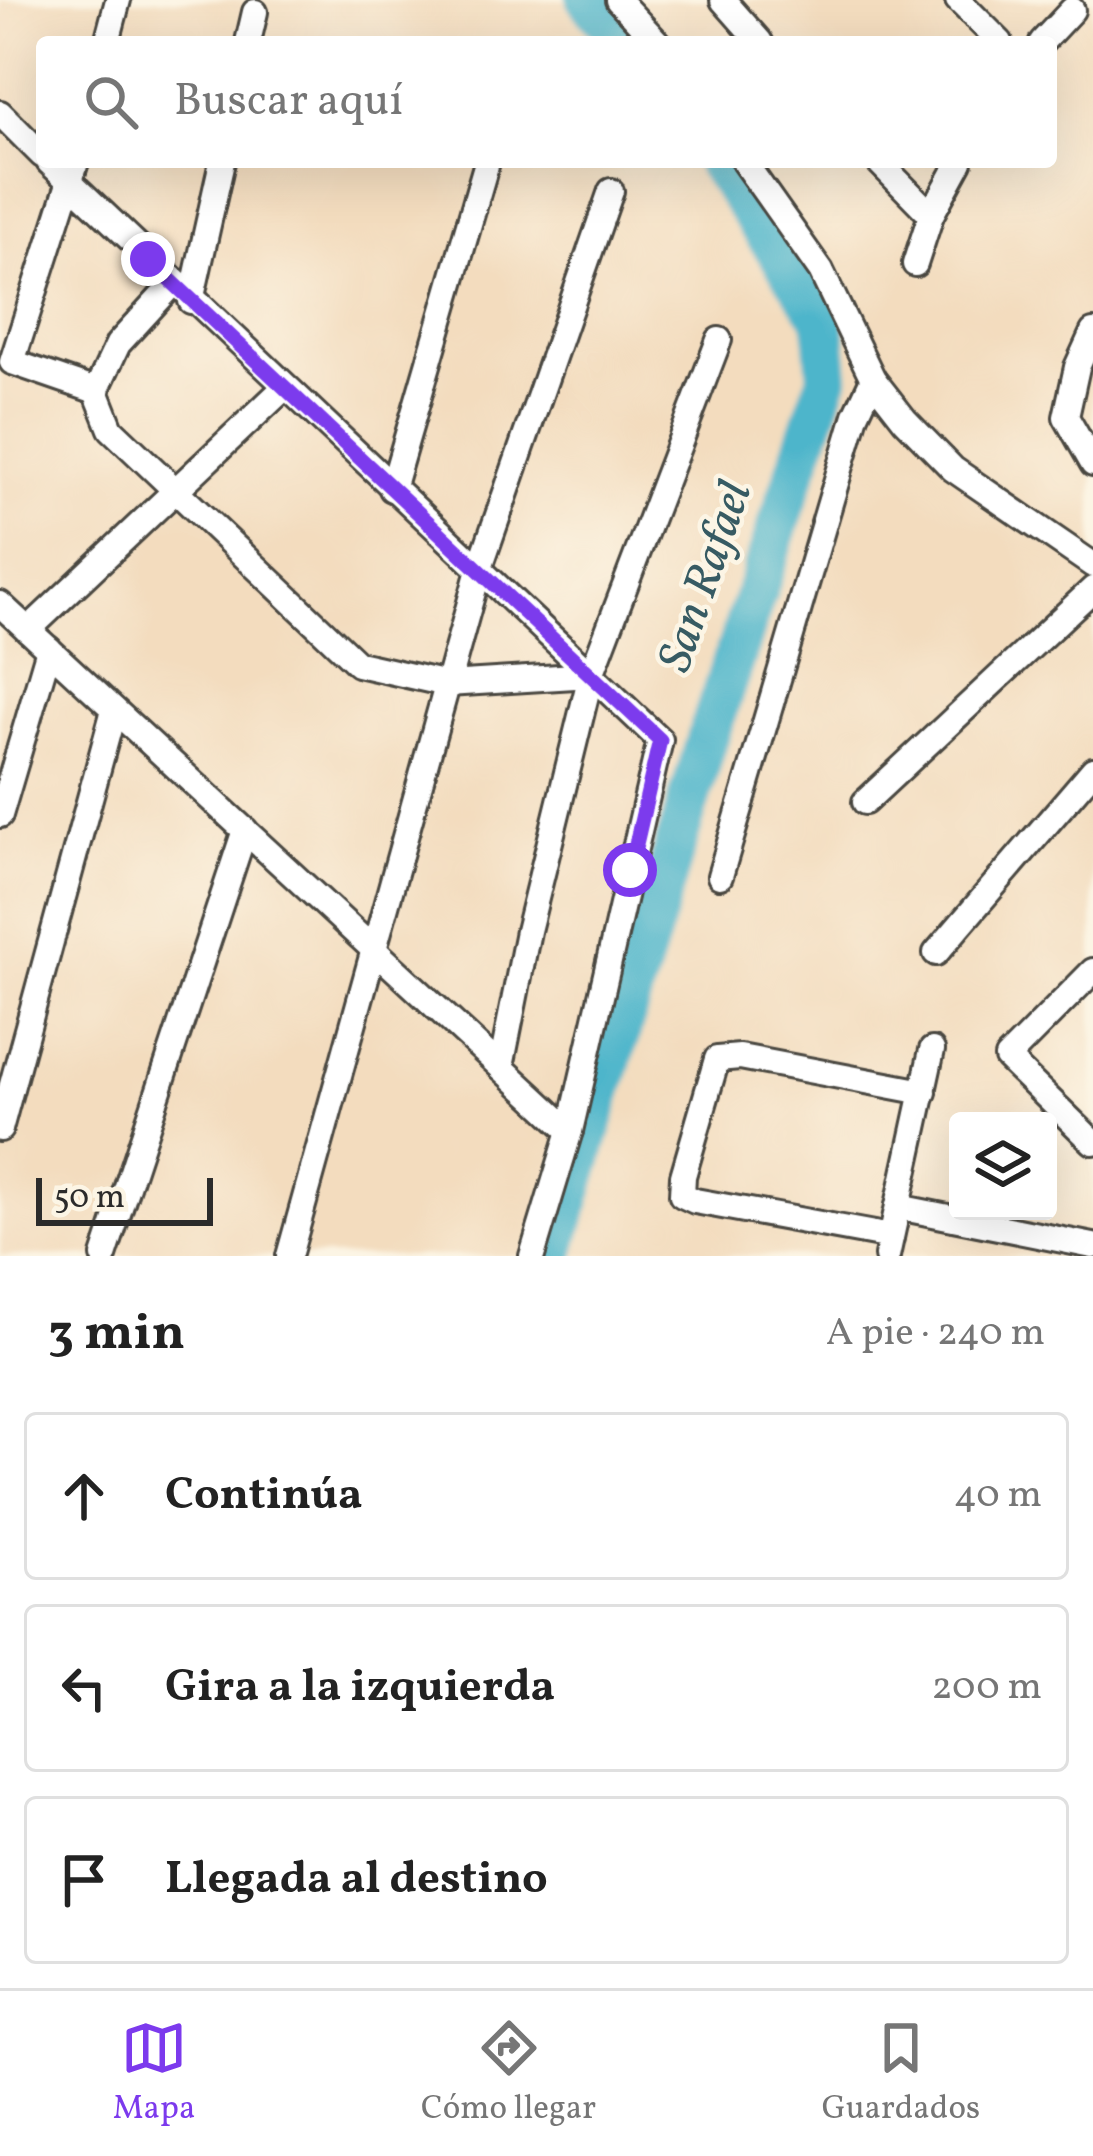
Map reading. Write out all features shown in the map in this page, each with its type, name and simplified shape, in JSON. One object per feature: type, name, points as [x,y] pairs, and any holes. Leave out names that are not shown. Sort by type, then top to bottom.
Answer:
[{"type":"street","points":[[109,36],[118,0]]},
{"type":"street","points":[[618,0],[651,36]]},
{"type":"street","points":[[723,0],[755,36]]},
{"type":"street","points":[[958,0],[994,36]]},
{"type":"street","points":[[1048,36],[1072,10]]},
{"type":"street","points":[[249,36],[255,12]]},
{"type":"street","points":[[0,113],[36,149]]},
{"type":"street","points":[[219,168],[182,293],[118,344],[97,391],[110,429],[358,664],[447,684],[591,675]]},
{"type":"street","points":[[392,489],[485,168]]},
{"type":"street","points":[[747,168],[821,272],[873,379],[953,469],[1093,565]]},
{"type":"street","points":[[885,168],[932,215]]},
{"type":"street","points":[[915,264],[932,215],[957,168]]},
{"type":"street","points":[[97,391],[6,371],[73,172],[182,293],[660,740],[570,1131],[532,1256]]},
{"type":"street","points":[[290,1256],[478,570],[611,191]]},
{"type":"street","points":[[1093,332],[1077,368],[1066,417],[1093,464]]},
{"type":"street","points":[[501,1067],[528,931],[591,675],[719,340]]},
{"type":"street","points":[[720,876],[856,415],[873,379]]},
{"type":"street","points":[[28,630],[284,388]]},
{"type":"street","points":[[865,802],[1093,589]]},
{"type":"street","points":[[0,604],[570,1131]]},
{"type":"street","points":[[0,815],[49,649]]},
{"type":"street","points":[[0,1129],[114,710]]},
{"type":"street","points":[[936,953],[1093,770]]},
{"type":"street","points":[[104,1256],[245,830]]},
{"type":"street","points":[[1093,971],[1007,1058],[1093,1142]]},
{"type":"street","points":[[924,1092],[740,1058],[717,1058],[682,1176],[682,1195],[889,1247],[924,1092],[932,1050]]},
{"type":"street","points":[[898,1207],[1093,1246]]},
{"type":"waterway","name":"San Rafael","points":[[588,0],[621,36]]},
{"type":"waterway","name":"San Rafael","points":[[553,1256],[709,733],[828,377],[823,318],[720,168]]},
{"type":"route","points":[[148,259],[660,740],[630,870]]}]
